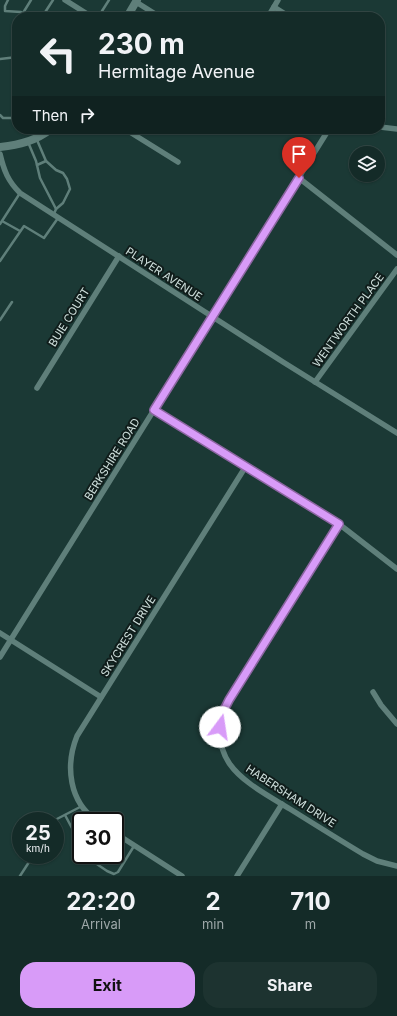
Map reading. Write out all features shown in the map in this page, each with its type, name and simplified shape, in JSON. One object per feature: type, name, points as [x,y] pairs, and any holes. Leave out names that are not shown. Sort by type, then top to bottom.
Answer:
[{"type":"main road","points":[[130,12],[135,1]]},
{"type":"main road","points":[[0,147],[16,146],[28,142],[43,134]]},
{"type":"street","points":[[271,12],[278,0]]},
{"type":"street","points":[[68,1],[84,12]]},
{"type":"street","points":[[135,1],[152,12]]},
{"type":"street","points":[[274,7],[282,12]]},
{"type":"street","points":[[385,128],[397,129]]},
{"type":"street","points":[[133,134],[178,162]]},
{"type":"street","name":"BERKSHIRE ROAD","points":[[0,657],[326,134]]},
{"type":"street","name":"PLAYER AVENUE","points":[[0,154],[5,174],[20,193],[212,317],[397,433]]},
{"type":"street","points":[[299,178],[397,255]]},
{"type":"street","name":"BUIE COURT","points":[[37,388],[119,256]]},
{"type":"street","name":"WENTWORTH PLACE","points":[[315,382],[397,269]]},
{"type":"street","points":[[154,410],[339,524],[397,569]]},
{"type":"street","name":"SKYCREST DRIVE","points":[[87,812],[82,806],[73,788],[70,776],[71,756],[77,736],[246,466]]},
{"type":"street","name":"HABERSHAM DRIVE","points":[[339,524],[229,700],[220,727],[221,746],[228,763],[244,780],[363,854],[377,861],[397,866]]},
{"type":"street","points":[[0,633],[102,697]]},
{"type":"street","points":[[373,692],[381,705],[397,724]]},
{"type":"street","points":[[238,876],[282,804]]},
{"type":"street","points":[[124,838],[182,876]]},
{"type":"lane","points":[[8,0],[5,6],[5,11],[20,12]]},
{"type":"lane","points":[[24,12],[31,0]]},
{"type":"lane","points":[[45,12],[53,0]]},
{"type":"lane","points":[[102,11],[109,0]]},
{"type":"lane","points":[[0,59],[12,58]]},
{"type":"lane","points":[[0,115],[3,118],[12,118]]},
{"type":"lane","points":[[36,138],[46,161],[56,170],[63,173],[67,178],[70,189],[63,203],[56,209]]},
{"type":"lane","points":[[0,261],[24,226],[44,238],[56,216],[56,209],[40,178],[37,165],[28,142]]},
{"type":"lane","points":[[37,165],[46,161]]},
{"type":"lane","points":[[0,224],[20,193]]},
{"type":"lane","points":[[2,220],[20,231]]},
{"type":"lane","points":[[0,320],[12,302]]},
{"type":"lane","points":[[72,828],[65,815],[82,806]]},
{"type":"lane","points":[[124,862],[134,845]]},
{"type":"lane","points":[[20,876],[28,864]]},
{"type":"lane","points":[[97,864],[114,874],[118,872],[123,864]]},
{"type":"route","points":[[220,727],[224,710],[229,700],[339,524],[154,410],[299,178]]}]
